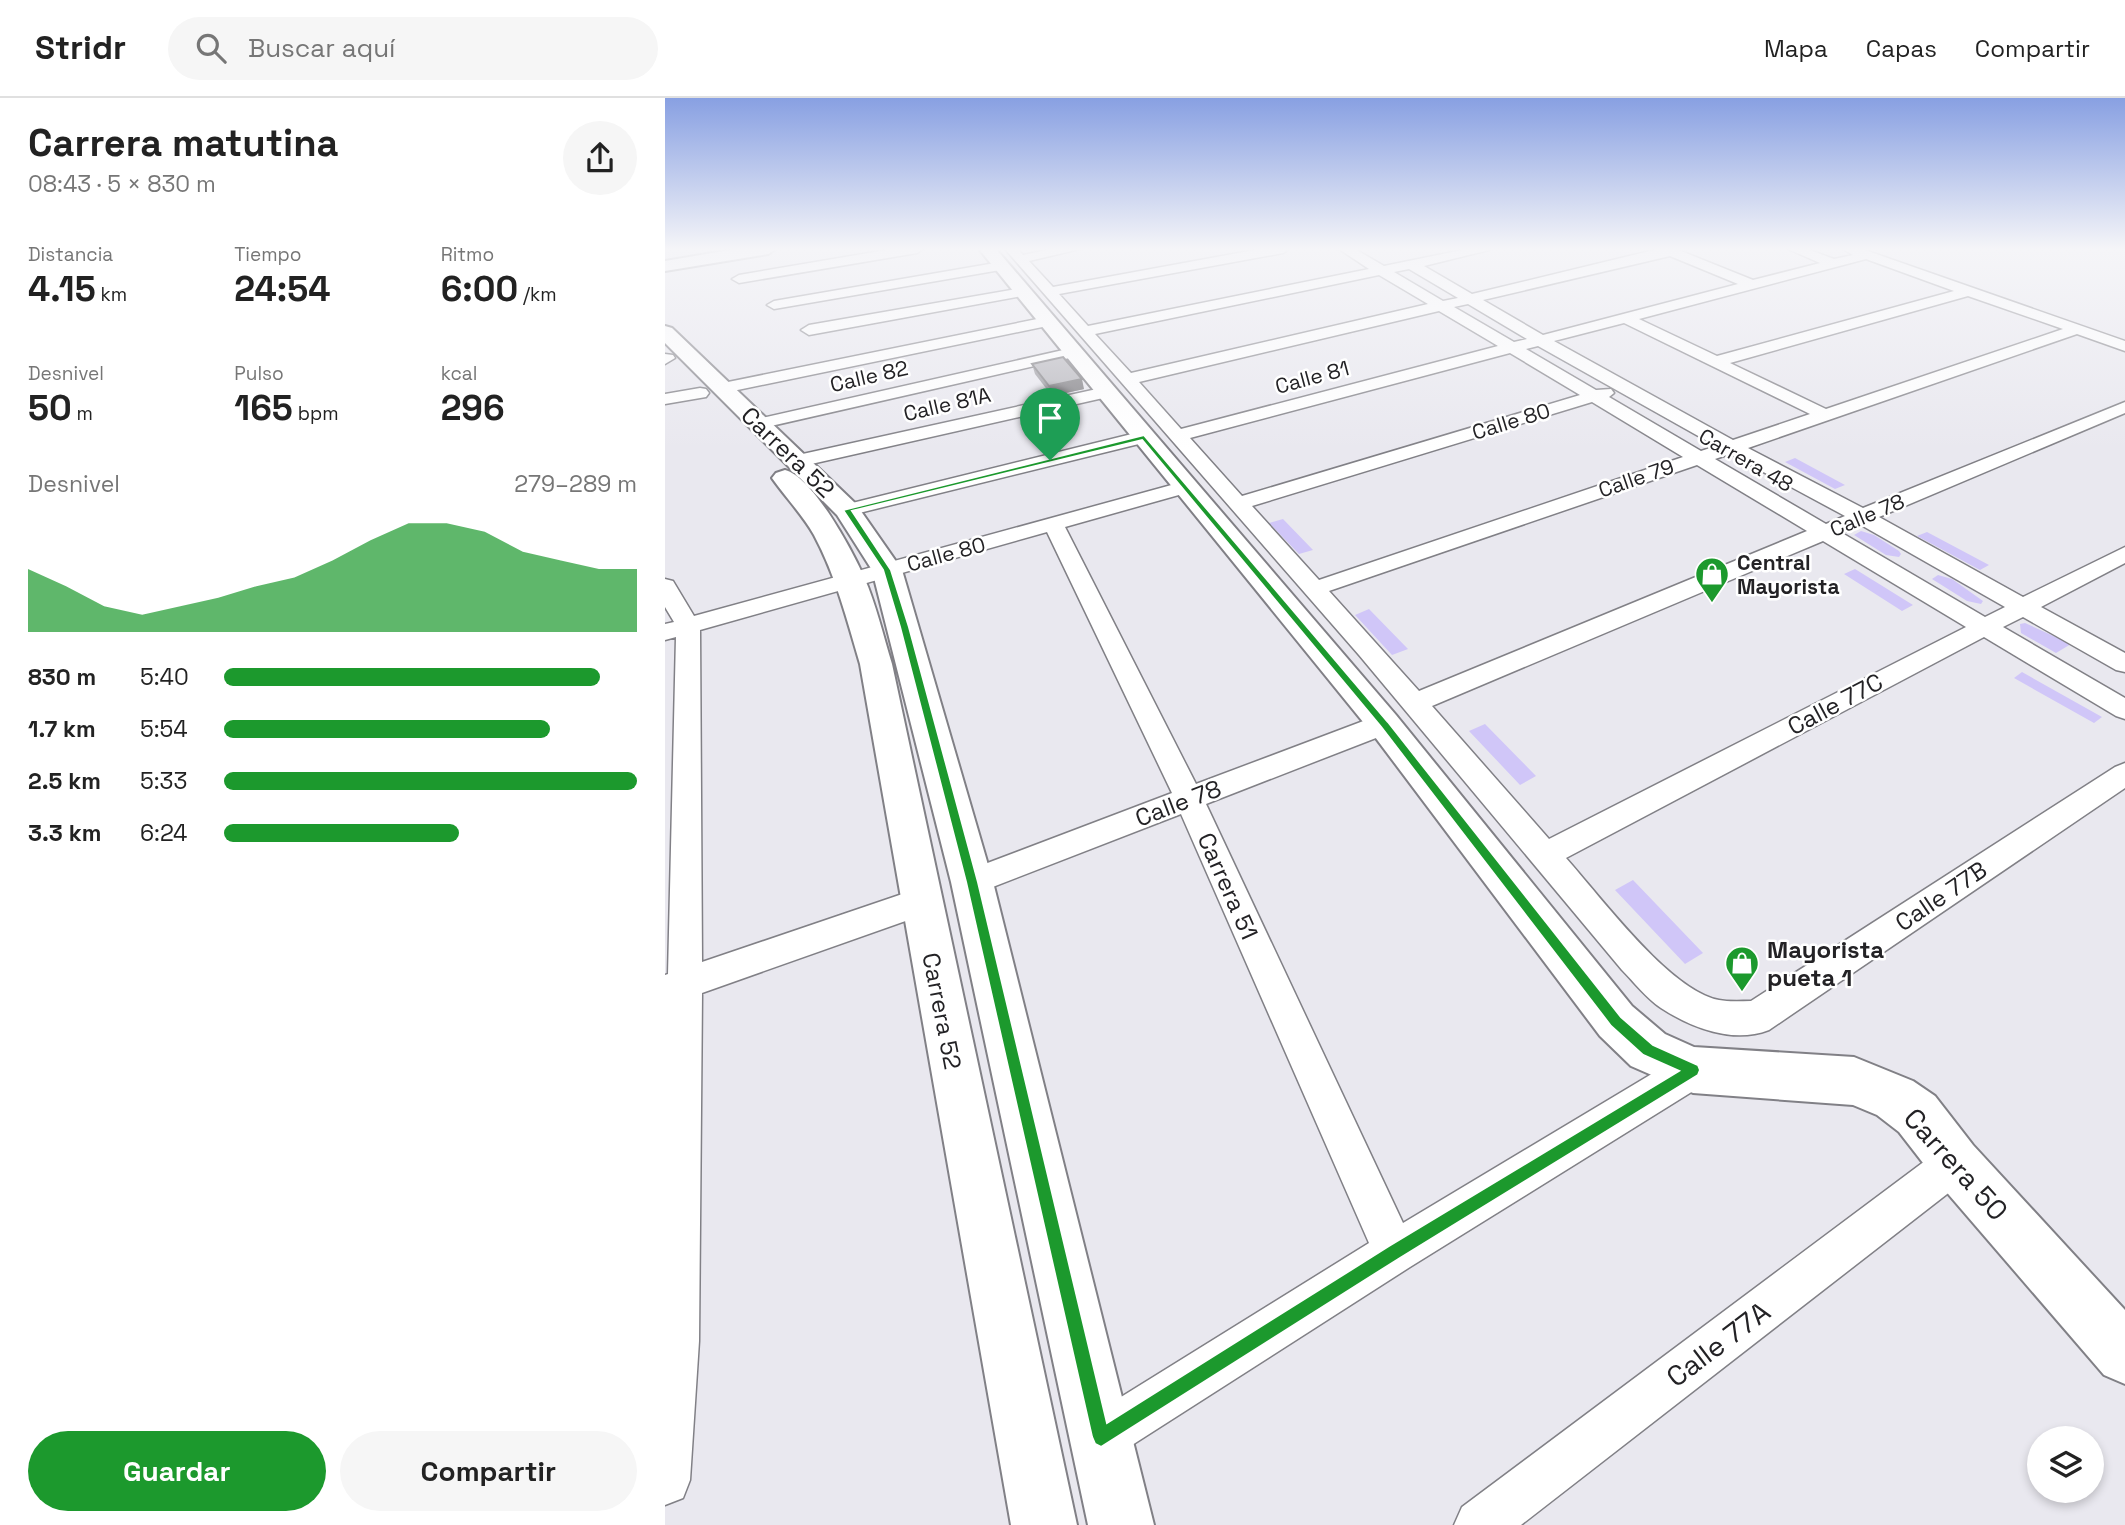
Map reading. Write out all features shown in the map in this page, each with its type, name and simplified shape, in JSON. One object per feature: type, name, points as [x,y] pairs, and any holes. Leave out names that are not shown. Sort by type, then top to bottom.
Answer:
[{"type":"main road","points":[[1042,316],[1072,353],[1117,385],[1161,436],[1186,488],[1384,724],[1616,1021],[1648,1050],[1693,1070]]},
{"type":"main road","name":"Carrera 52","points":[[665,332],[798,491],[827,534],[850,578],[876,664],[920,902],[1044,1525]]},
{"type":"main road","name":"Carrera 52","points":[[666,358],[758,424],[798,461],[847,510],[887,570],[972,882],[1121,1525]]},
{"type":"main road","name":"Carrera 50","points":[[1693,1070],[1854,1081],[1895,1098],[1917,1114],[1955,1163],[2125,1354]]},
{"type":"street","points":[[789,316],[851,362]]},
{"type":"street","points":[[800,324],[858,316]]},
{"type":"street","points":[[1071,316],[1085,331],[1117,385],[1403,316]]},
{"type":"street","points":[[1085,331],[1162,316]]},
{"type":"street","name":"Carrera 48","points":[[1459,316],[2125,710]]},
{"type":"street","name":"Carrera 48","points":[[1500,316],[1622,388],[1863,517],[2125,664]]},
{"type":"street","name":"Calle 81","points":[[847,510],[1161,436],[1640,316]]},
{"type":"street","points":[[1714,362],[1880,316]]},
{"type":"street","points":[[2037,316],[2125,346]]},
{"type":"street","points":[[1627,319],[1825,415]]},
{"type":"street","points":[[665,399],[1047,322]]},
{"type":"street","name":"Calle 79","points":[[1314,589],[2078,329]]},
{"type":"street","name":"Calle 82","points":[[758,424],[1072,353]]},
{"type":"street","name":"Calle 81A","points":[[798,461],[1117,385]]},
{"type":"street","name":"Calle 80","points":[[1239,503],[1622,388]]},
{"type":"street","name":"Calle 78","points":[[1414,703],[2125,407]]},
{"type":"street","points":[[1161,436],[1239,503],[1545,855]]},
{"type":"street","name":"Calle 80","points":[[677,629],[850,578],[1186,488]]},
{"type":"street","name":"Carrera 51","points":[[1053,524],[1189,799],[1395,1252]]},
{"type":"street","name":"Calle 77C","points":[[1545,855],[2125,554]]},
{"type":"street","points":[[665,586],[677,629],[670,1342],[665,1480]]},
{"type":"street","name":"Calle 78","points":[[972,882],[1384,724]]},
{"type":"street","name":"Calle 77B","points":[[1545,855],[1634,959],[1672,996],[1714,1017],[1756,1018],[2125,774]]},
{"type":"street","points":[[675,986],[920,902]]},
{"type":"street","points":[[1101,1437],[1395,1252],[1693,1070]]},
{"type":"street","name":"Calle 77A","points":[[1480,1525],[1955,1163]]},
{"type":"shaded area","points":[[1795,458],[1845,485],[1835,489],[1785,462]]},
{"type":"shaded area","points":[[1283,519],[1313,550],[1299,554],[1269,523]]},
{"type":"shaded area","points":[[1861,531],[1874,535],[1901,554],[1899,557],[1886,555],[1854,535]]},
{"type":"shaded area","points":[[1927,532],[1989,565],[1980,570],[1917,536]]},
{"type":"shaded area","points":[[1855,569],[1913,605],[1902,611],[1844,574]]},
{"type":"shaded area","points":[[1938,575],[1952,579],[1983,601],[1981,604],[1967,601],[1932,579]]},
{"type":"shaded area","points":[[1369,609],[1408,649],[1392,655],[1355,615]]},
{"type":"shaded area","points":[[2025,623],[2071,644],[2056,653],[2021,633],[2020,624]]},
{"type":"shaded area","points":[[2022,672],[2102,717],[2094,723],[2014,678]]},
{"type":"shaded area","points":[[1485,724],[1536,776],[1520,785],[1469,731]]},
{"type":"shaded area","points":[[1633,880],[1703,953],[1685,964],[1615,890]]},
{"type":"building","points":[[1063,357],[1082,379],[1049,386],[1032,364]]},
{"type":"place","name":"Central Mayorista","points":[[1712,604]]},
{"type":"place","name":"Mayorista pueta 1","points":[[1742,993]]},
{"type":"route","points":[[1144,437],[1384,724],[1616,1021],[1648,1050],[1693,1070],[1395,1252],[1101,1437],[972,882],[905,627],[887,570],[847,510],[1050,460],[1144,437]]}]
